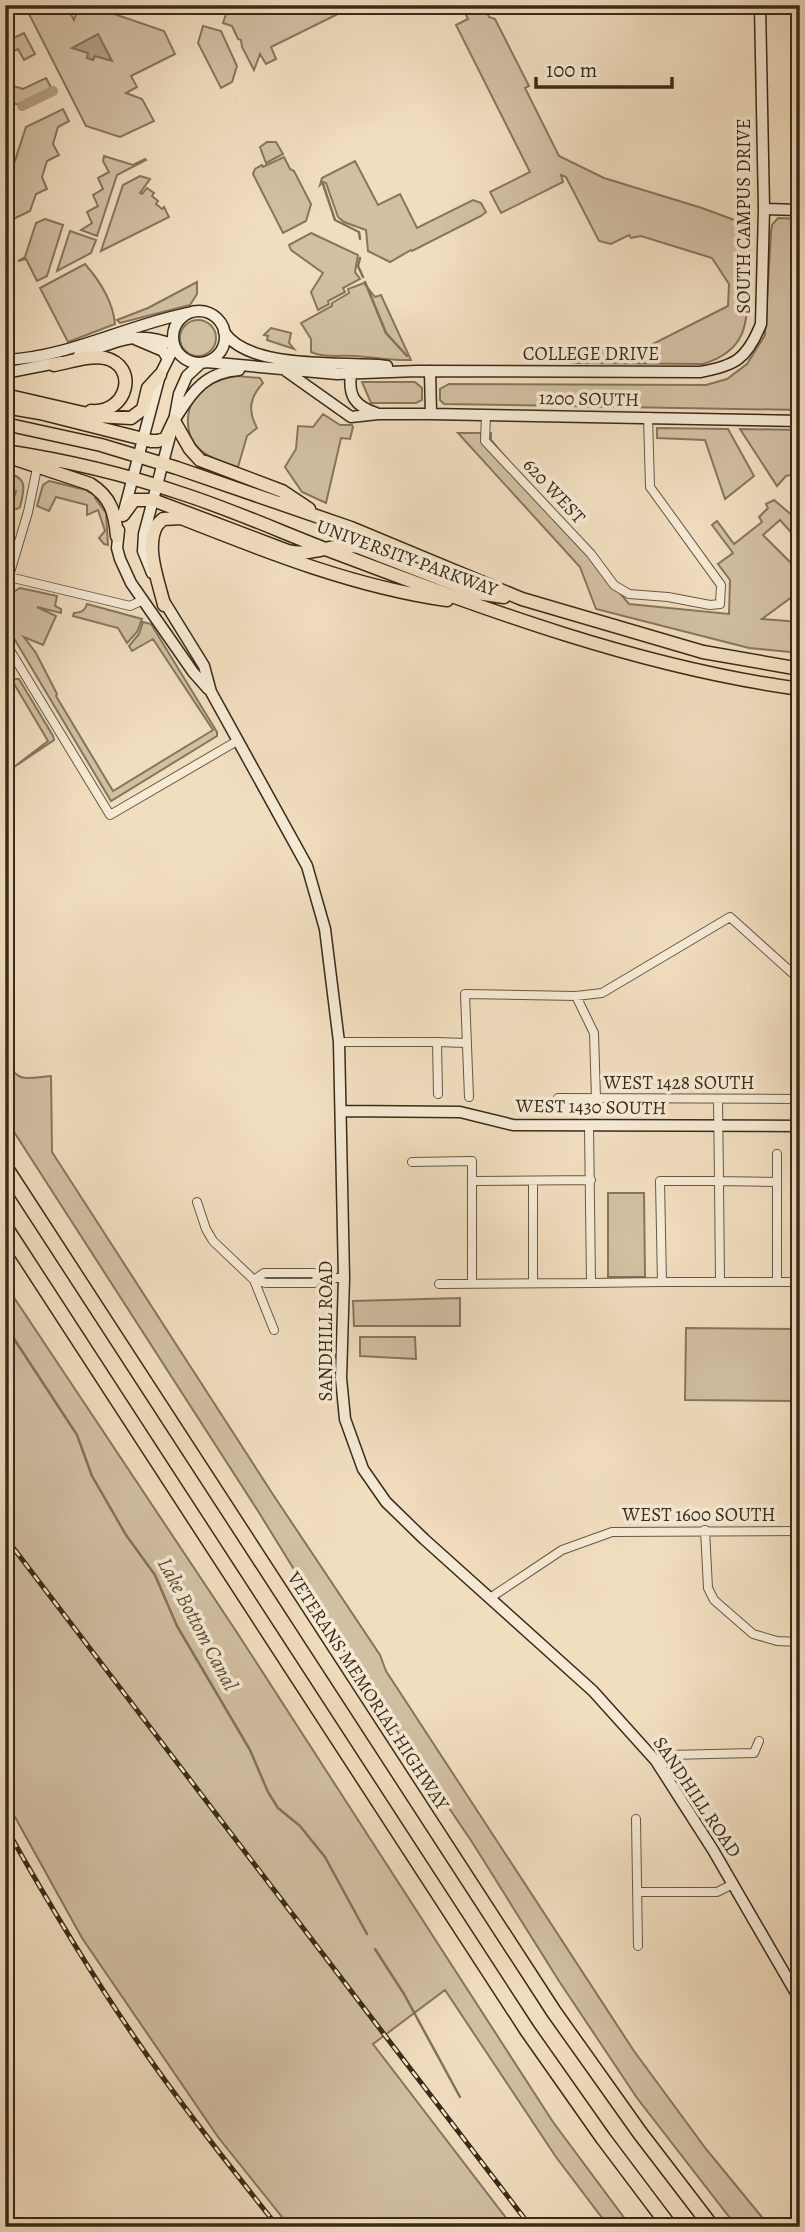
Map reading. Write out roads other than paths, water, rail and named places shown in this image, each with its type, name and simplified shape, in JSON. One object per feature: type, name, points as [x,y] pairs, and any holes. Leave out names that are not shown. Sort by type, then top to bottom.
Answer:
[{"type":"highway","name":"VETERANS MEMORIAL HIGHWAY","points":[[5,1167],[554,2012],[640,2133],[712,2227]]},
{"type":"highway","points":[[5,1227],[527,2031],[670,2227]]},
{"type":"main road","points":[[54,365],[104,358],[117,365],[123,375],[125,390],[119,402],[103,410],[75,409]]},
{"type":"main road","points":[[5,395],[108,418],[135,417],[143,409],[148,388],[160,375]]},
{"type":"main road","points":[[5,407],[88,424],[143,439],[163,440],[169,435],[174,421]]},
{"type":"main road","points":[[174,421],[190,449],[200,460],[282,491],[327,521]]},
{"type":"main road","points":[[5,424],[73,438],[138,456]]},
{"type":"main road","points":[[5,453],[37,468],[90,484],[98,489],[114,509],[117,536]]},
{"type":"main road","name":"UNIVERSITY PARKWAY","points":[[5,453],[67,463],[157,486],[471,603],[580,639],[664,663],[800,689]]},
{"type":"main road","name":"UNIVERSITY PARKWAY","points":[[138,456],[327,521],[431,560],[522,600],[703,652],[800,669]]},
{"type":"main road","points":[[123,515],[134,500],[153,500],[288,551],[308,553],[344,546],[358,547],[477,593],[522,600]]},
{"type":"main road","points":[[164,605],[152,537],[157,524],[171,517],[181,518],[286,560],[414,595],[471,603]]},
{"type":"street","name":"SOUTH CAMPUS DRIVE","points":[[754,342],[761,324],[764,209],[760,5]]},
{"type":"street","points":[[764,209],[800,209]]},
{"type":"street","points":[[5,360],[61,350],[158,319],[188,313],[204,311],[213,315],[220,321],[224,331],[224,346],[204,363],[185,359],[174,346],[151,336],[131,338],[54,365],[5,373]]},
{"type":"street","points":[[174,346],[172,335],[175,324],[188,313]]},
{"type":"street","name":"COLLEGE DRIVE","points":[[224,331],[231,342],[248,352],[319,364],[430,371],[700,372],[724,368],[742,357],[754,342]]},
{"type":"street","points":[[131,338],[156,347],[163,351],[168,359]]},
{"type":"street","name":"SANDHILL ROAD","points":[[174,346],[160,375],[117,536],[120,559],[131,583],[193,672],[211,692]]},
{"type":"street","name":"COLLEGE DRIVE","points":[[204,363],[351,374],[417,370]]},
{"type":"street","name":"SANDHILL ROAD","points":[[204,363],[183,381],[178,394],[174,421],[142,542],[143,551],[164,605],[204,666],[211,692],[307,866],[325,929],[338,1042],[341,1111],[344,1278],[341,1378],[345,1419],[363,1469],[386,1502],[593,1691],[656,1761],[733,1884],[800,2000]]},
{"type":"street","points":[[174,421],[198,385],[219,373],[270,368]]},
{"type":"street","name":"1200 SOUTH","points":[[284,370],[351,417],[431,414],[800,421]]},
{"type":"street","points":[[430,371],[431,414]]},
{"type":"street","points":[[351,374],[349,390],[353,401],[363,409],[378,414]]},
{"type":"street","name":"620 WEST","points":[[486,415],[485,441],[591,554],[614,585],[629,594],[720,604],[721,585],[650,487],[648,417]]},
{"type":"street","points":[[5,589],[28,512],[37,468]]},
{"type":"street","points":[[7,577],[130,606],[143,600]]},
{"type":"street","points":[[5,642],[110,815],[237,741]]},
{"type":"street","points":[[468,1097],[466,994],[576,996],[601,993],[730,917],[800,980]]},
{"type":"street","points":[[576,996],[594,1033],[596,1098]]},
{"type":"street","points":[[338,1042],[466,1043]]},
{"type":"street","points":[[437,1042],[438,1094]]},
{"type":"street","name":"WEST 1428 SOUTH","points":[[558,1098],[800,1100]]},
{"type":"street","points":[[718,1099],[720,1282]]},
{"type":"street","name":"WEST 1430 SOUTH","points":[[341,1111],[460,1112],[513,1125],[800,1126]]},
{"type":"street","points":[[589,1125],[591,1283]]},
{"type":"street","points":[[777,1154],[777,1282]]},
{"type":"street","points":[[412,1162],[472,1161],[472,1284]]},
{"type":"street","points":[[472,1181],[591,1180]]},
{"type":"street","points":[[533,1181],[533,1283]]},
{"type":"street","points":[[662,1282],[660,1181],[777,1182]]},
{"type":"street","points":[[197,1202],[213,1241],[254,1280],[274,1329]]},
{"type":"street","points":[[254,1280],[266,1283],[314,1283],[318,1279],[344,1278]]},
{"type":"street","points":[[439,1284],[800,1282]]},
{"type":"street","points":[[705,1530],[708,1588],[714,1600],[753,1634],[777,1641],[800,1642]]},
{"type":"street","name":"WEST 1600 SOUTH","points":[[490,1598],[562,1550],[612,1532],[800,1531]]},
{"type":"street","points":[[656,1761],[670,1755],[754,1753],[759,1741]]},
{"type":"street","points":[[636,1819],[638,1946]]},
{"type":"street","points":[[637,1892],[717,1892],[733,1884]]},
{"type":"waterway","points":[[22,106],[53,91]]},
{"type":"waterway","points":[[323,184],[335,220],[359,232],[360,239]]},
{"type":"waterway","points":[[360,258],[358,266],[363,277]]},
{"type":"waterway","points":[[365,282],[386,333],[407,356]]},
{"type":"waterway","name":"Lake Bottom Canal","points":[[5,1325],[77,1435],[92,1476],[126,1535],[155,1575],[177,1626],[250,1750],[268,1792],[278,1808],[300,1826],[325,1857],[367,1934]]},
{"type":"waterway","name":"Lake Bottom Canal","points":[[375,1949],[404,1994],[460,2097]]},
{"type":"railway","points":[[5,1537],[531,2227]]},
{"type":"railway","points":[[5,1826],[67,1932],[133,2035],[185,2108],[278,2227]]}]
